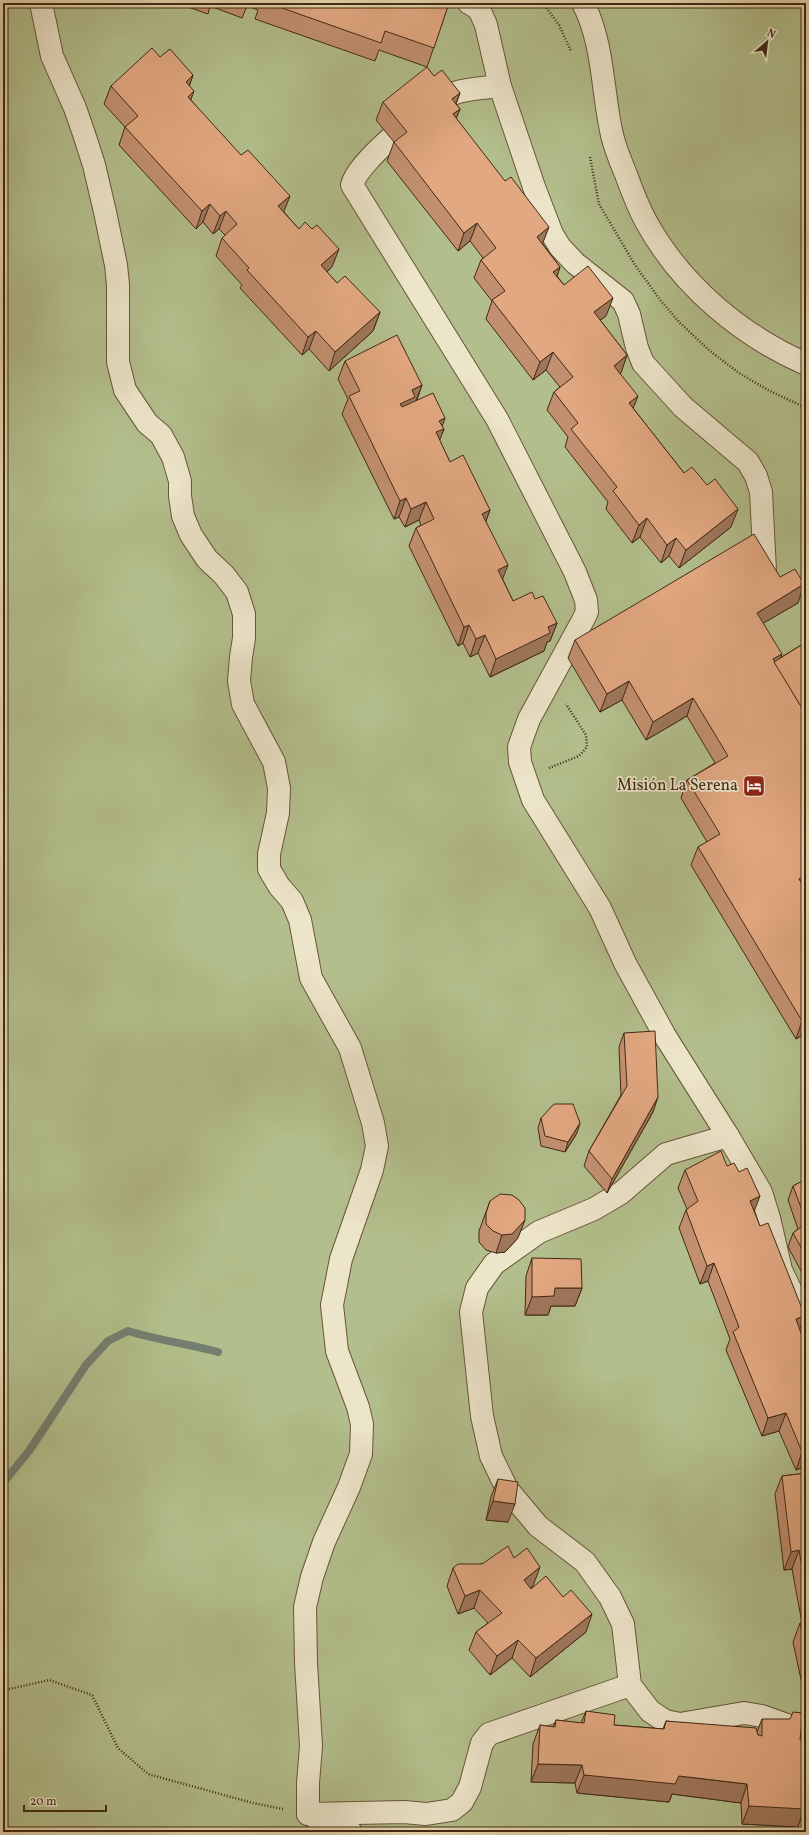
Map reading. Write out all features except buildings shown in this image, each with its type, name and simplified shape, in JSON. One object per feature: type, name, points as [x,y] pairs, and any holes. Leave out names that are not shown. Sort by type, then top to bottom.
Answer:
[{"type":"street","points":[[41,3],[52,56],[79,121],[94,165],[105,212],[116,265],[118,285],[118,362],[125,390],[147,423],[161,435],[173,457],[180,481],[180,496],[183,516],[188,529],[206,559],[224,575],[237,592],[244,614],[244,638],[240,657],[239,681],[243,704],[274,762],[279,788],[278,813],[269,854],[269,869],[279,886],[292,900],[303,934],[311,978],[350,1048],[373,1124],[377,1146],[372,1170],[341,1260],[332,1305],[337,1351],[358,1407],[362,1424],[362,1432],[360,1454],[349,1487],[324,1542],[312,1577],[305,1607],[306,1663],[311,1746],[308,1784],[308,1814]]},
{"type":"street","points":[[469,3],[479,9],[486,25],[500,86],[552,234],[560,247],[575,263],[623,301],[629,314],[637,348],[643,363],[684,407],[748,462],[756,476],[761,492],[765,571]]},
{"type":"street","points":[[583,3],[596,34],[612,138],[632,192],[648,226],[675,265],[734,323],[760,340],[806,364]]},
{"type":"street","points":[[500,86],[456,92],[439,100],[398,132],[375,154],[357,174],[352,185],[497,419],[575,572],[586,600],[587,612],[529,719],[519,747],[520,762],[524,776],[533,800],[600,908],[625,963],[665,1036],[728,1136],[761,1192],[769,1218],[781,1270],[794,1297],[804,1310],[806,1341]]},
{"type":"street","points":[[728,1136],[666,1154],[621,1193],[594,1209],[539,1232],[494,1264],[477,1288],[471,1312],[482,1416],[491,1456],[507,1489],[538,1526],[585,1562],[610,1597],[623,1624],[630,1685],[650,1711],[665,1721],[680,1724],[744,1713],[762,1716],[806,1732]]},
{"type":"street","points":[[308,1814],[404,1812],[426,1814],[452,1810],[462,1802],[470,1787],[482,1743],[489,1734],[500,1728],[630,1685]]},
{"type":"street","points":[[308,1814],[351,1832]]},
{"type":"path","points":[[524,776],[579,756],[587,747],[586,735],[550,681]]},
{"type":"path","points":[[3,1688],[10,1689],[50,1680],[92,1695],[118,1748],[148,1774],[253,1803],[308,1814]]},
{"type":"green space","points":[[3,3],[806,3],[806,1832],[3,1832]]},
{"type":"waterway","points":[[3,1483],[29,1451],[86,1365],[108,1341],[128,1331],[218,1352]]},
{"type":"place","name":"Misión La Serena","points":[[754,786]]}]
